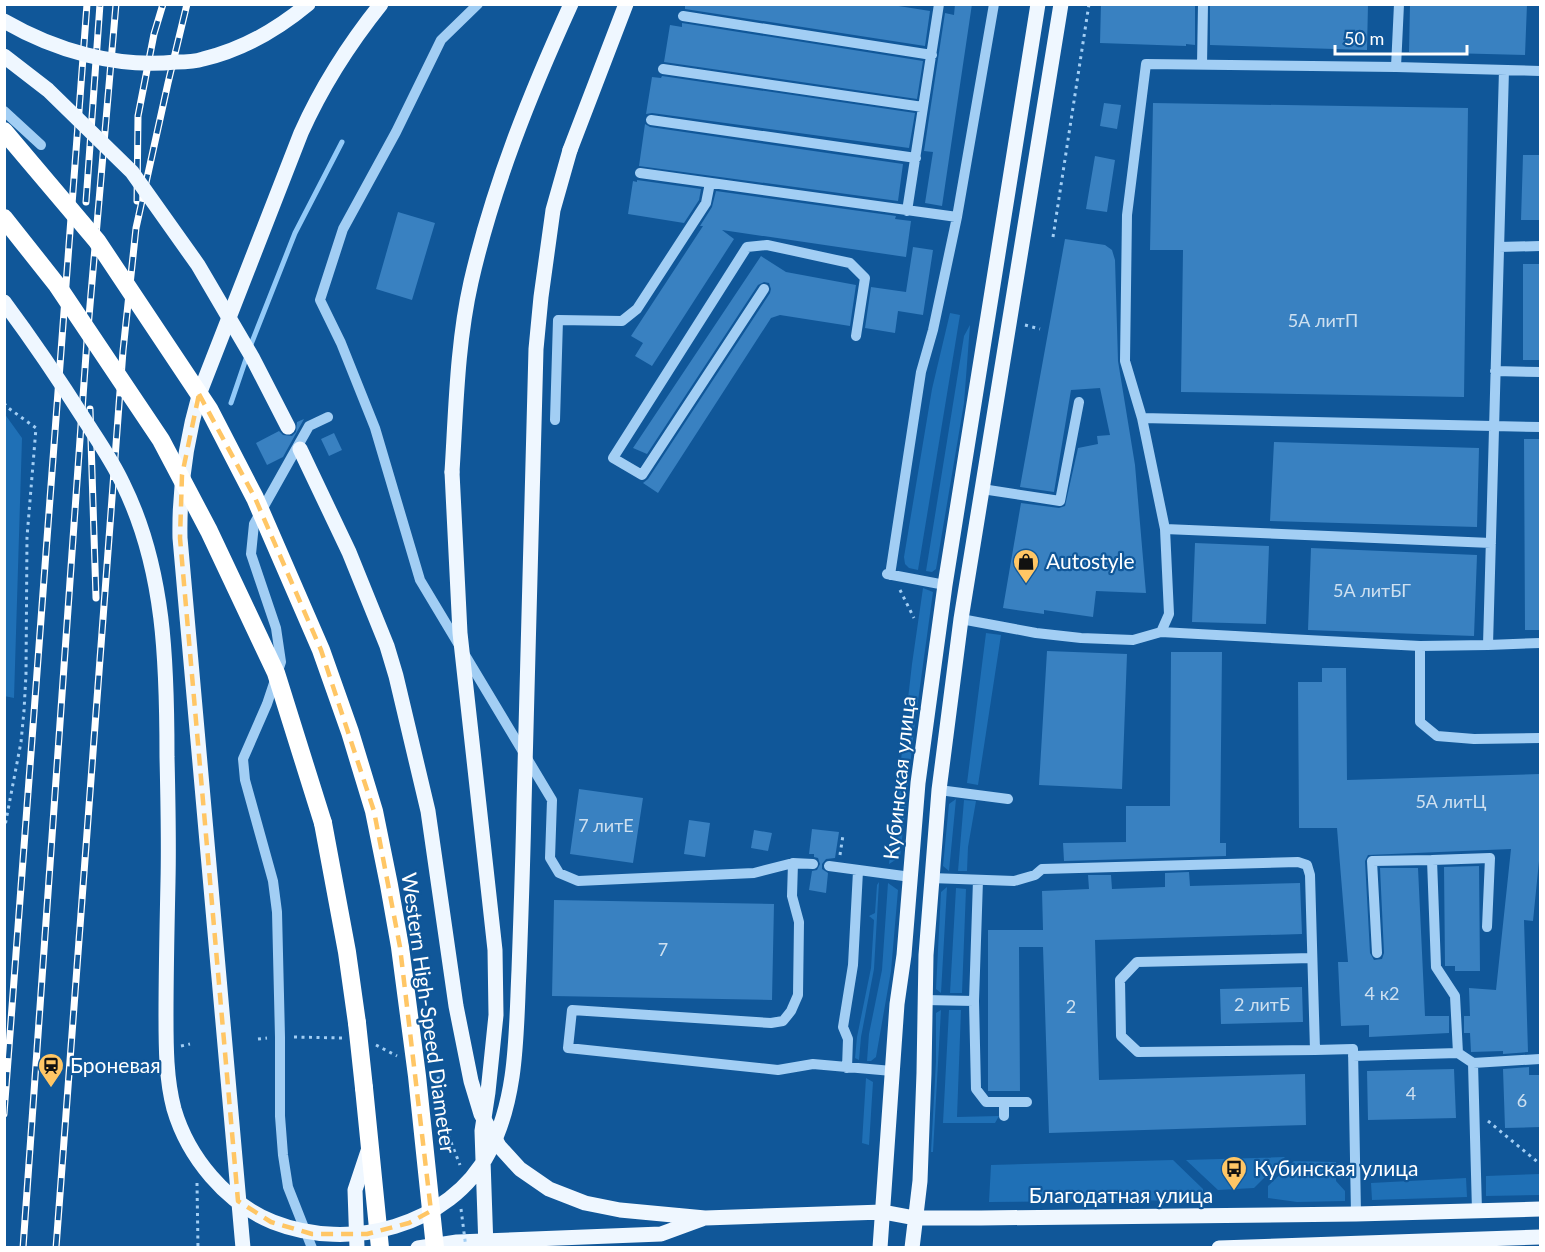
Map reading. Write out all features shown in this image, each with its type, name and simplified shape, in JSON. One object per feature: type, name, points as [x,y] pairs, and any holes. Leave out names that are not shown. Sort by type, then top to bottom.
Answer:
[{"type":"highway","name":"Western High-Speed Diameter","points":[[4,131],[97,241],[209,409],[255,498],[321,650],[350,732],[374,811],[393,906],[417,1076],[435,1248]]},
{"type":"highway","points":[[4,218],[57,285],[160,440],[209,531],[276,673],[323,823],[347,952],[380,1248]]},
{"type":"main road","points":[[4,21],[52,44],[88,56],[126,62],[163,63],[201,60],[236,48],[271,30],[308,4]]},
{"type":"main road","points":[[243,1248],[180,538],[182,475],[189,433],[200,392],[301,133],[337,65],[381,4]]},
{"type":"main road","points":[[486,1248],[482,1131],[493,1050],[496,978],[491,904],[460,633],[452,472],[462,341],[471,284],[499,181],[540,74],[571,4]]},
{"type":"main road","points":[[4,302],[53,370],[123,482],[149,552],[157,583],[161,612],[167,717],[166,1035],[168,1076],[174,1107],[184,1135],[196,1157],[223,1190],[245,1207],[271,1222],[312,1234],[367,1234],[409,1223],[447,1202],[475,1176],[491,1149],[501,1123],[512,1076],[520,932],[536,349],[541,297],[553,210],[570,150],[626,4]]},
{"type":"main road","name":"Кубинская улица","points":[[880,1248],[892,1071],[918,783],[945,585],[1038,4]]},
{"type":"main road","name":"Кубинская улица","points":[[912,1248],[920,1181],[925,1000],[931,878],[939,790],[961,619],[982,489],[1018,320],[1061,4]]},
{"type":"main road","points":[[4,56],[48,90],[132,172],[198,265],[252,357],[288,427]]},
{"type":"main road","points":[[300,448],[349,552],[387,646],[428,811],[456,1006],[471,1081],[481,1114],[499,1146],[520,1169],[549,1189],[585,1203],[620,1210],[705,1218]]},
{"type":"main road","points":[[357,1248],[355,1190],[370,1145]]},
{"type":"main road","name":"Благодатная улица","points":[[705,1218],[883,1212],[915,1218],[1356,1214],[1540,1209]]},
{"type":"main road","points":[[418,1248],[457,1242],[661,1234],[705,1218]]},
{"type":"main road","points":[[1219,1248],[1476,1244],[1540,1237]]},
{"type":"lane","points":[[478,4],[441,40],[396,132],[343,229],[320,300],[342,343],[375,428],[420,580],[552,800],[550,858],[559,873],[578,881],[754,873],[793,863],[813,864]]},
{"type":"lane","points":[[907,211],[939,4]]},
{"type":"lane","points":[[945,585],[888,574],[921,372],[933,330],[957,217],[994,4]]},
{"type":"lane","points":[[1202,65],[1203,4]]},
{"type":"lane","points":[[1396,67],[1399,4]]},
{"type":"lane","points":[[683,16],[932,55]]},
{"type":"lane","points":[[1161,632],[1169,614],[1165,529],[1142,418],[1125,361],[1126,226],[1146,64],[1540,71]]},
{"type":"lane","points":[[663,69],[923,107]]},
{"type":"lane","points":[[1488,645],[1504,70]]},
{"type":"lane","points":[[4,111],[41,145]]},
{"type":"lane","points":[[651,120],[915,158]]},
{"type":"lane","points":[[640,173],[957,217]]},
{"type":"lane","points":[[555,420],[558,320],[622,321],[637,309],[706,203],[710,183]]},
{"type":"lane","points":[[764,289],[642,475],[613,458],[747,247],[767,245],[850,263],[864,278],[856,336]]},
{"type":"lane","points":[[1499,247],[1540,246]]},
{"type":"lane","points":[[1495,371],[1540,372]]},
{"type":"lane","points":[[982,489],[1060,501],[1079,402]]},
{"type":"lane","points":[[312,1248],[288,1187],[283,1155],[280,1116],[277,912],[273,881],[245,780],[243,759],[267,704],[280,662],[276,628],[251,554],[254,524],[309,426],[327,417]]},
{"type":"lane","points":[[1142,418],[1540,427]]},
{"type":"lane","points":[[1165,529],[1491,543]]},
{"type":"lane","points":[[961,619],[1036,633],[1082,638],[1133,640],[1161,632],[1420,646],[1540,643]]},
{"type":"lane","points":[[1420,646],[1420,722],[1437,736],[1474,739],[1540,738]]},
{"type":"lane","points":[[939,790],[1008,799]]},
{"type":"lane","points":[[1377,953],[1372,861],[1490,858],[1487,927]]},
{"type":"lane","points":[[1432,860],[1436,967],[1455,996],[1458,1053]]},
{"type":"lane","points":[[931,878],[1014,881],[1035,875],[1042,868],[1298,862],[1306,865],[1310,875],[1315,1050]]},
{"type":"lane","points":[[793,863],[792,896],[799,922],[798,994],[791,1011],[783,1021],[771,1023],[572,1010],[568,1048],[778,1070],[813,1064],[892,1071]]},
{"type":"lane","points":[[829,866],[911,877]]},
{"type":"lane","points":[[847,1068],[848,1039],[843,1027],[853,965],[858,871]]},
{"type":"lane","points":[[978,880],[974,1001],[976,1089],[986,1102],[1027,1102]]},
{"type":"lane","points":[[1312,958],[1137,962],[1120,980],[1121,1036],[1138,1052],[1353,1049],[1356,1214]]},
{"type":"lane","points":[[925,1000],[974,1001]]},
{"type":"lane","points":[[1353,1056],[1458,1053],[1473,1063],[1540,1059]]},
{"type":"lane","points":[[1473,1063],[1477,1211]]},
{"type":"lane","points":[[1004,1102],[1004,1116]]},
{"type":"path","points":[[1053,237],[1089,4]]},
{"type":"path","points":[[1018,320],[1025,326],[1040,329]]},
{"type":"path","points":[[4,403],[36,428],[27,537],[24,711],[21,742],[4,831]]},
{"type":"path","points":[[899,588],[914,618]]},
{"type":"path","points":[[4,873],[4,884]]},
{"type":"path","points":[[437,1069],[445,1127],[462,1169]]},
{"type":"path","points":[[1506,1135],[1540,1164]]},
{"type":"path","points":[[460,1203],[466,1248]]},
{"type":"highlighted area","points":[[199,394],[255,498],[321,650],[374,811],[400,947],[431,1211],[409,1223],[367,1234],[312,1234],[271,1222],[238,1201],[180,538],[182,475]]},
{"type":"shaded area","points":[[950,313],[960,315],[918,570],[909,568],[905,564],[904,557],[932,389]]},
{"type":"shaded area","points":[[970,325],[964,403],[936,569],[932,572],[926,571],[964,336]]},
{"type":"shaded area","points":[[4,413],[22,438],[14,698],[4,696]]},
{"type":"shaded area","points":[[923,588],[933,592],[914,730],[900,857],[889,864],[912,664]]},
{"type":"shaded area","points":[[986,633],[1001,635],[978,785],[967,783]]},
{"type":"shaded area","points":[[956,799],[949,871],[943,866],[949,804]]},
{"type":"shaded area","points":[[964,800],[976,801],[968,847],[967,871],[958,871]]},
{"type":"shaded area","points":[[879,882],[874,969],[859,1060],[855,1058],[857,1037],[871,968],[874,920],[869,916],[875,913]]},
{"type":"shaded area","points":[[888,883],[898,890],[891,971],[876,1057],[867,1061],[869,1034],[882,970]]},
{"type":"shaded area","points":[[947,887],[941,993],[936,989],[941,892]]},
{"type":"shaded area","points":[[956,888],[966,889],[962,993],[950,993]]},
{"type":"shaded area","points":[[941,1010],[933,1152],[931,1152],[936,1013]]},
{"type":"shaded area","points":[[949,1010],[961,1010],[957,1117],[999,1116],[995,1123],[943,1123]]},
{"type":"shaded area","points":[[866,1078],[873,1082],[869,1145],[862,1143]]},
{"type":"shaded area","points":[[1285,1157],[1254,1188],[1218,1190],[1186,1160]]},
{"type":"shaded area","points":[[1173,1160],[1203,1189],[1203,1200],[989,1202],[991,1165]]},
{"type":"shaded area","points":[[1294,1161],[1336,1162],[1336,1181],[1345,1191],[1345,1201],[1297,1202],[1268,1198],[1268,1186]]},
{"type":"shaded area","points":[[1540,1174],[1540,1195],[1486,1196],[1486,1176]]},
{"type":"shaded area","points":[[1466,1178],[1467,1197],[1372,1200],[1371,1183]]},
{"type":"building","points":[[685,4],[886,4],[930,11],[925,46],[685,9]]},
{"type":"building","points":[[955,4],[972,4],[942,206],[925,203],[933,152],[924,151],[945,13],[954,15]]},
{"type":"building","points":[[1101,4],[1195,4],[1195,45],[1100,43]]},
{"type":"building","points":[[1210,4],[1368,4],[1367,50],[1210,45]]},
{"type":"building","points":[[1410,4],[1527,4],[1525,55],[1409,52]]},
{"type":"building","points":[[682,23],[923,61],[917,99],[664,62],[670,25],[682,27]]},
{"type":"building","points":[[662,76],[915,113],[909,148],[646,114],[652,77],[661,78]]},
{"type":"building","points":[[1104,103],[1121,105],[1117,129],[1100,126]]},
{"type":"building","points":[[1153,103],[1468,108],[1464,397],[1181,392],[1183,250],[1150,250]]},
{"type":"building","points":[[645,124],[650,127],[903,164],[898,201],[639,166]]},
{"type":"building","points":[[1523,155],[1540,155],[1540,220],[1521,220]]},
{"type":"building","points":[[1095,156],[1115,160],[1107,212],[1086,209]]},
{"type":"building","points":[[637,180],[701,189],[699,200],[684,223],[628,214],[633,181],[637,182]]},
{"type":"building","points":[[716,191],[896,216],[895,219],[911,221],[906,257],[722,230],[734,239],[652,366],[635,356],[643,343],[631,336],[703,226],[700,226],[712,207]]},
{"type":"building","points":[[398,212],[435,223],[412,300],[376,289]]},
{"type":"building","points":[[1065,239],[1105,245],[1112,250],[1115,260],[1118,361],[1135,465],[1146,593],[1096,591],[1093,617],[1044,610],[1044,614],[1003,608],[1021,503],[1059,508],[1065,506],[1078,448],[1098,444],[1097,436],[1110,435],[1100,388],[1071,390],[1054,492],[1020,487]]},
{"type":"building","points":[[913,247],[933,250],[923,315],[898,311],[895,333],[865,328],[871,287],[906,292]]},
{"type":"building","points":[[761,256],[786,272],[856,285],[850,326],[780,315],[771,318],[658,493],[643,483],[648,479],[770,293],[769,283],[764,282],[758,285],[647,454],[633,448]]},
{"type":"building","points":[[1523,264],[1540,264],[1540,360],[1523,360]]},
{"type":"building","points":[[304,419],[283,457],[267,465],[256,443],[279,431],[283,435],[292,436],[296,432],[297,422]]},
{"type":"building","points":[[334,433],[342,450],[329,456],[321,439]]},
{"type":"building","points":[[1524,439],[1540,439],[1540,630],[1525,630]]},
{"type":"building","points":[[1274,442],[1479,448],[1477,527],[1270,521]]},
{"type":"building","points":[[1195,543],[1269,546],[1266,624],[1192,622]]},
{"type":"building","points":[[1311,548],[1477,555],[1474,636],[1308,630]]},
{"type":"building","points":[[1047,651],[1127,654],[1122,789],[1039,785]]},
{"type":"building","points":[[1171,652],[1222,652],[1220,843],[1226,843],[1226,856],[1064,861],[1063,843],[1126,842],[1126,806],[1170,806]]},
{"type":"building","points":[[1322,668],[1346,668],[1347,780],[1540,774],[1540,851],[1533,921],[1524,920],[1528,1052],[1503,1054],[1503,1051],[1471,1052],[1470,1033],[1464,1033],[1464,1016],[1470,1016],[1469,988],[1496,990],[1511,849],[1368,855],[1365,861],[1370,953],[1374,960],[1382,959],[1384,953],[1380,868],[1418,868],[1425,1016],[1449,1016],[1449,1033],[1369,1037],[1369,1025],[1341,1026],[1338,962],[1348,962],[1337,828],[1299,828],[1298,682],[1322,682]]},
{"type":"building","points":[[579,789],[643,798],[633,863],[570,854]]},
{"type":"building","points":[[689,820],[710,823],[705,857],[684,854]]},
{"type":"building","points":[[812,829],[839,832],[835,858],[826,859],[822,864],[822,869],[828,873],[826,893],[809,890],[812,871],[817,870],[820,864],[814,854],[809,854]]},
{"type":"building","points":[[754,830],[772,833],[768,851],[751,848]]},
{"type":"building","points":[[1479,866],[1480,971],[1455,971],[1455,966],[1445,966],[1444,867]]},
{"type":"building","points":[[1189,872],[1190,886],[1300,883],[1302,934],[1095,940],[1099,1080],[1305,1074],[1306,1125],[1049,1133],[1043,947],[1019,947],[1020,1091],[988,1091],[988,930],[1043,930],[1042,891],[1089,889],[1088,875],[1111,875],[1112,889],[1165,887],[1165,873]]},
{"type":"building","points":[[554,900],[774,904],[772,1000],[552,996]]},
{"type":"building","points":[[1302,987],[1303,1022],[1221,1024],[1220,989]]},
{"type":"building","points":[[1529,1067],[1529,1075],[1540,1075],[1540,1127],[1505,1128],[1503,1069]]},
{"type":"building","points":[[1454,1069],[1456,1118],[1368,1120],[1367,1071]]},
{"type":"waterway","points":[[250,347],[295,233],[342,142]]},
{"type":"waterway","points":[[231,403],[247,356]]},
{"type":"railway","points":[[4,1114],[87,4]]},
{"type":"railway","points":[[86,202],[100,4]]},
{"type":"railway","points":[[23,1248],[87,340],[116,4]]},
{"type":"railway","points":[[137,201],[138,116],[154,34],[163,4]]},
{"type":"railway","points":[[56,1248],[123,351],[136,228],[187,4]]},
{"type":"railway","points":[[90,409],[96,598]]},
{"type":"place","name":"Autostyle","points":[[1026,585]]},
{"type":"place","name":"Броневая","points":[[51,1089]]},
{"type":"place","name":"Кубинская улица","points":[[1234,1192]]}]
